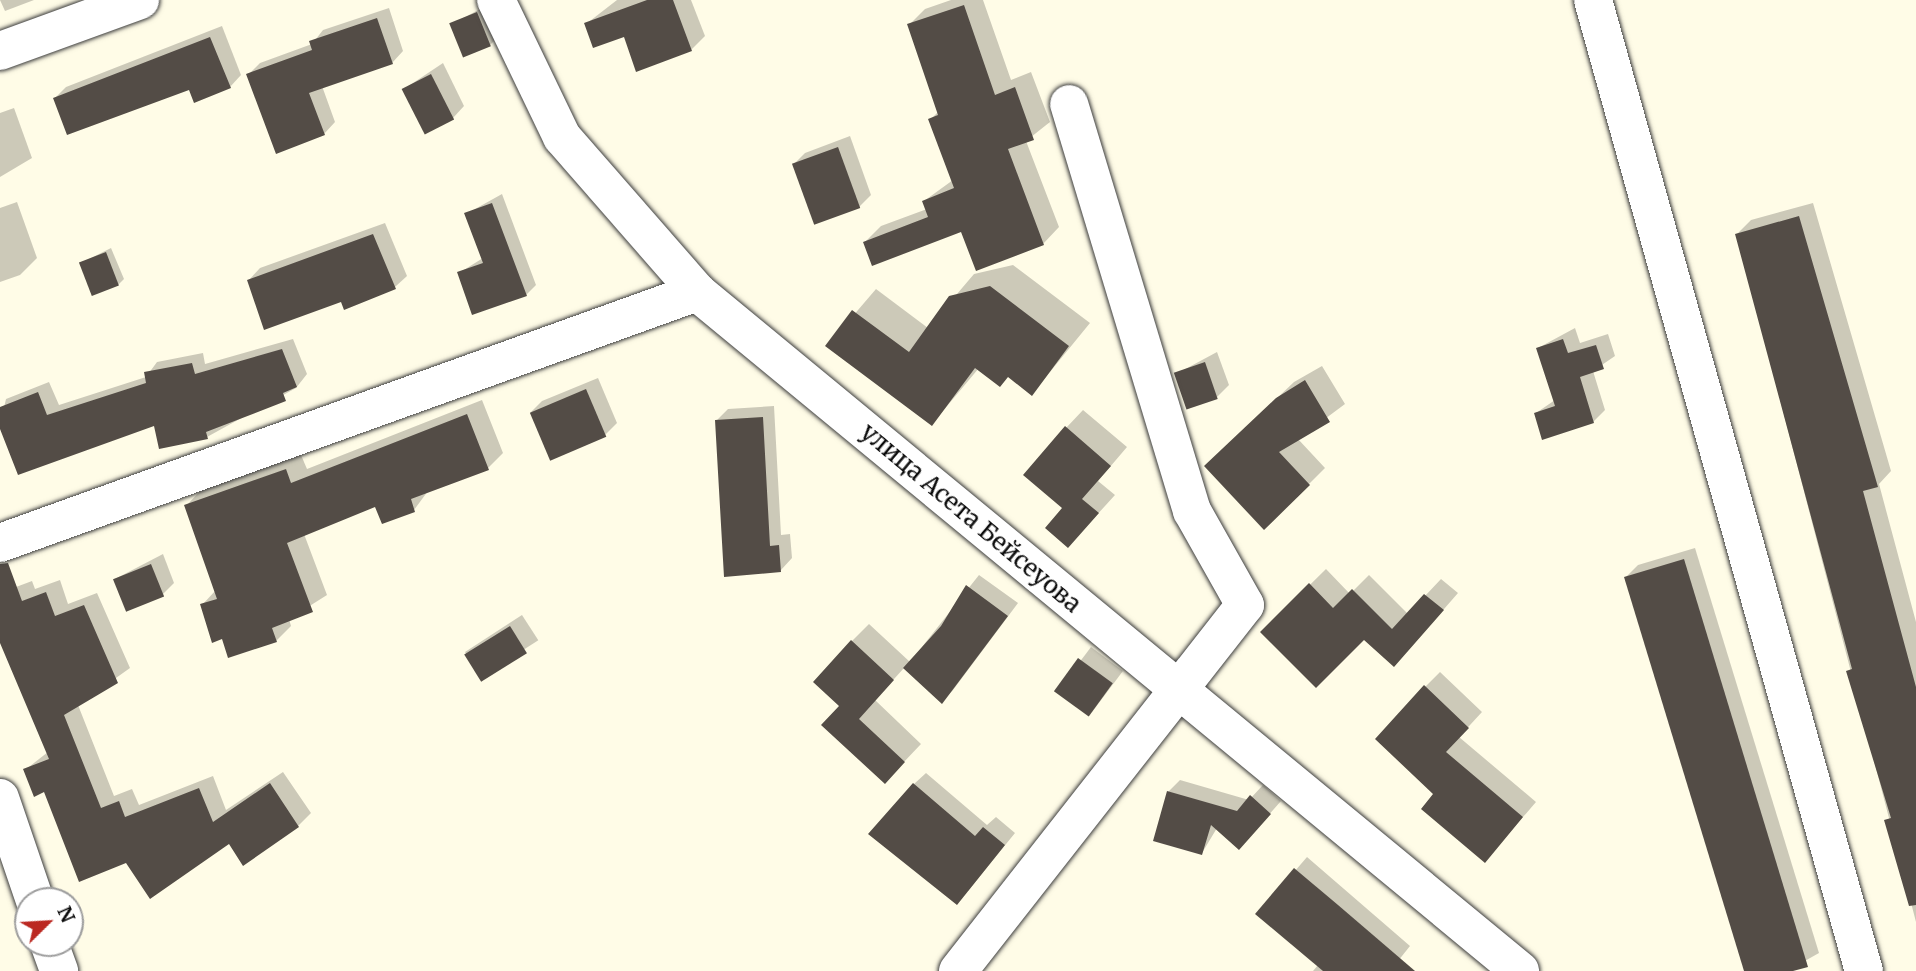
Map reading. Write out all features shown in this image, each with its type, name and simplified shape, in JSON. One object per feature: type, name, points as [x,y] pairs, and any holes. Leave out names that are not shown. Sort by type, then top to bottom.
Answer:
[{"type":"street","points":[[0,51],[140,0]]},
{"type":"street","name":"улица Асета Бейсеуова","points":[[496,0],[562,137],[697,292],[1520,971]]},
{"type":"street","points":[[1593,0],[1864,971]]},
{"type":"street","points":[[958,971],[1176,688],[1245,605],[1192,511],[1069,104]]},
{"type":"street","points":[[0,543],[697,292]]},
{"type":"street","points":[[0,798],[30,887]]},
{"type":"building","points":[[647,0],[673,0],[692,51],[636,72],[624,37],[593,48],[584,23]]},
{"type":"building","points":[[964,5],[995,95],[1015,87],[1034,140],[1008,149],[1044,245],[976,271],[961,232],[872,266],[863,242],[928,217],[922,201],[954,188],[928,119],[938,115],[907,24]]},
{"type":"building","points":[[477,12],[491,46],[463,58],[449,23]]},
{"type":"building","points":[[377,18],[393,64],[309,93],[325,135],[276,154],[246,74],[312,50],[309,41]]},
{"type":"building","points":[[210,37],[231,88],[194,103],[189,90],[67,135],[53,98]]},
{"type":"building","points":[[431,74],[454,119],[425,134],[402,89]]},
{"type":"building","points":[[838,147],[860,208],[814,225],[792,164]]},
{"type":"building","points":[[492,203],[527,296],[472,315],[457,272],[483,263],[464,213]]},
{"type":"building","points":[[1799,216],[1878,487],[1863,491],[1916,687],[1916,905],[1909,906],[1884,820],[1891,818],[1846,671],[1852,669],[1735,234]]},
{"type":"building","points":[[373,234],[396,289],[344,310],[341,302],[264,330],[247,280]]},
{"type":"building","points":[[106,252],[119,286],[92,296],[79,262]]},
{"type":"building","points":[[990,286],[1069,346],[1032,396],[1008,377],[1000,387],[975,368],[932,426],[825,346],[852,310],[909,352],[949,296]]},
{"type":"building","points":[[1563,339],[1568,353],[1596,345],[1604,369],[1580,377],[1594,423],[1542,440],[1534,413],[1555,406],[1536,348]]},
{"type":"building","points":[[282,349],[297,387],[283,393],[286,401],[206,432],[208,439],[159,449],[154,426],[18,475],[0,429],[0,407],[38,392],[47,415],[146,383],[144,372],[192,363],[195,374]]},
{"type":"building","points":[[1205,362],[1218,399],[1186,410],[1174,373]]},
{"type":"building","points":[[1305,380],[1330,422],[1279,452],[1310,485],[1264,530],[1204,466],[1276,398]]},
{"type":"building","points":[[586,389],[606,437],[550,461],[530,413]]},
{"type":"building","points":[[467,414],[489,470],[411,499],[415,512],[382,524],[375,507],[287,543],[313,612],[272,628],[277,642],[228,658],[222,639],[212,643],[200,604],[217,599],[184,505],[286,469],[291,483]]},
{"type":"building","points":[[763,417],[770,546],[779,545],[781,572],[724,577],[715,420]]},
{"type":"building","points":[[1065,426],[1111,466],[1082,499],[1099,513],[1068,548],[1045,528],[1062,508],[1023,475]]},
{"type":"building","points":[[1684,559],[1808,967],[1793,971],[1744,971],[1624,577]]},
{"type":"building","points":[[8,563],[22,601],[46,592],[55,616],[84,605],[118,683],[64,715],[101,808],[119,801],[125,817],[199,788],[213,822],[270,783],[299,827],[243,866],[229,844],[150,899],[126,863],[79,882],[44,792],[34,797],[23,769],[49,759],[0,643],[0,564]]},
{"type":"building","points":[[151,564],[164,596],[126,612],[113,579]]},
{"type":"building","points":[[1309,583],[1333,608],[1352,589],[1392,629],[1424,594],[1444,610],[1394,667],[1364,640],[1316,688],[1260,632]]},
{"type":"building","points":[[966,585],[1008,616],[942,704],[903,668],[941,626]]},
{"type":"building","points":[[510,626],[527,653],[481,682],[464,655]]},
{"type":"building","points":[[851,640],[894,680],[859,719],[905,762],[885,784],[821,725],[839,706],[813,682]]},
{"type":"building","points":[[1078,658],[1113,683],[1089,716],[1054,691]]},
{"type":"building","points":[[1424,685],[1469,728],[1446,752],[1523,817],[1485,863],[1421,809],[1433,794],[1375,739]]},
{"type":"building","points":[[913,783],[975,836],[983,827],[1005,845],[957,905],[868,834]]},
{"type":"building","points":[[1167,791],[1237,811],[1250,795],[1271,814],[1239,850],[1211,825],[1202,855],[1153,841]]},
{"type":"building","points":[[1294,868],[1415,971],[1323,971],[1255,914]]}]
